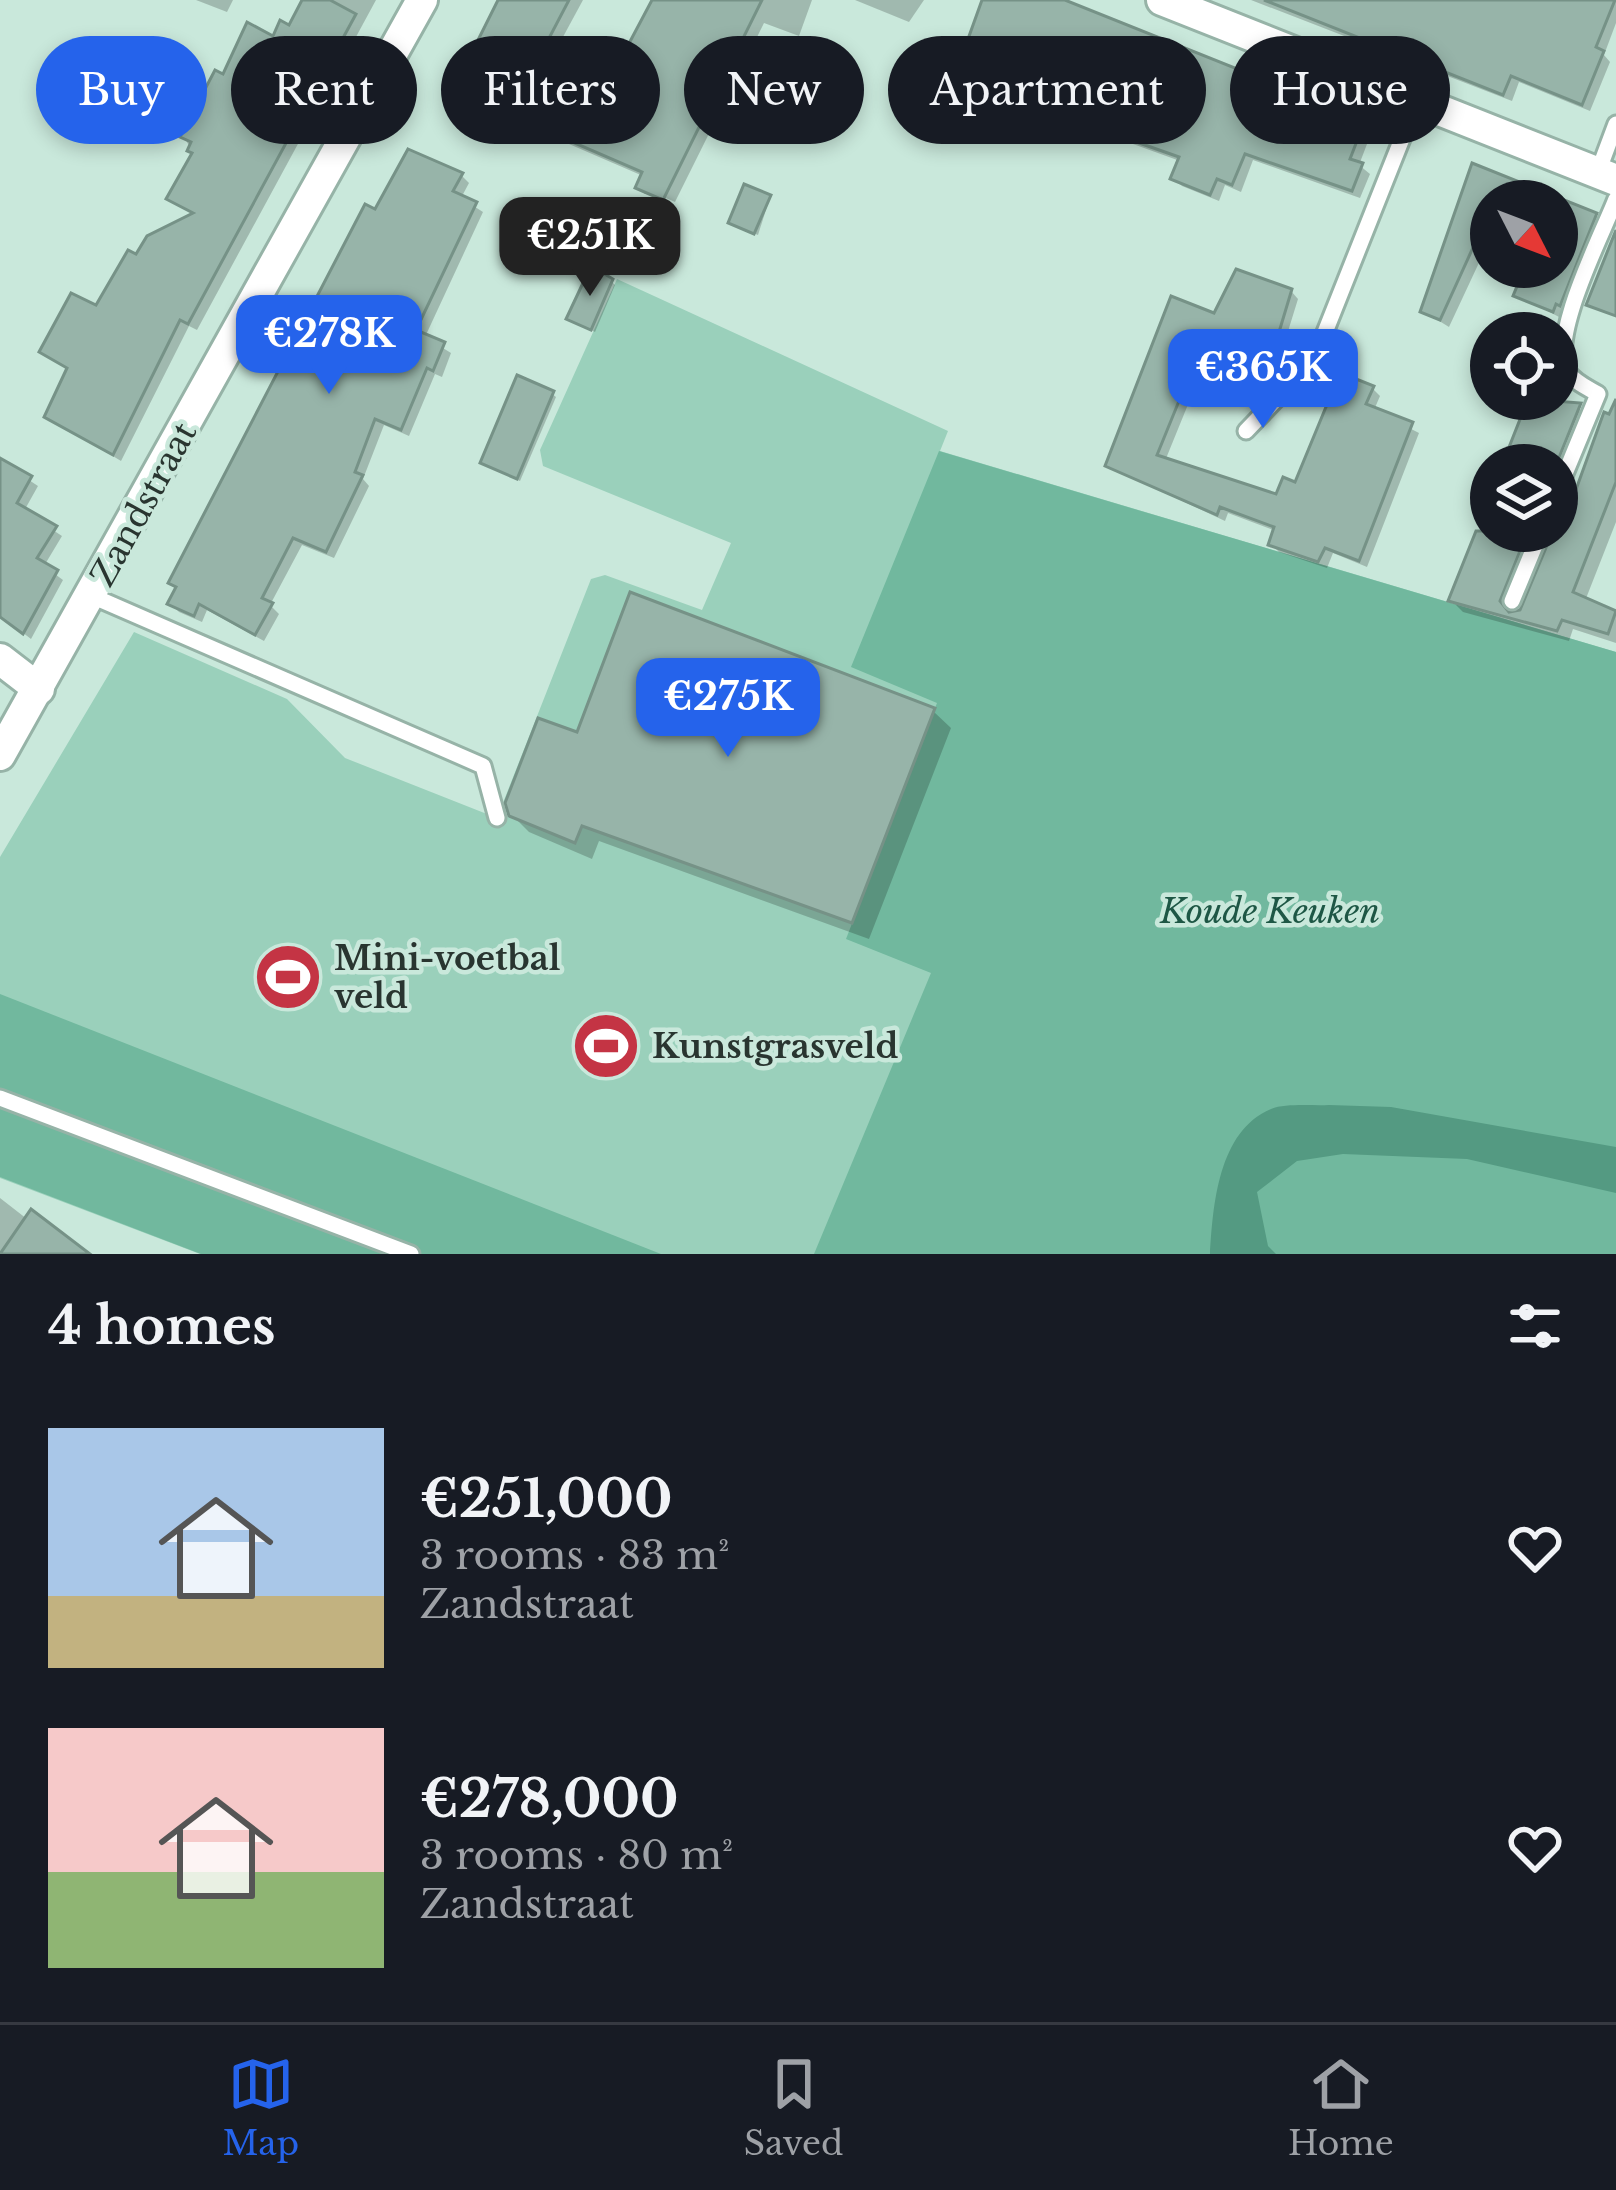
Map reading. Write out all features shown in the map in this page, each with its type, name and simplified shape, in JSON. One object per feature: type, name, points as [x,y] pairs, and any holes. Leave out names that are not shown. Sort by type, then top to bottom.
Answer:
[{"type":"street","name":"Zandstraat","points":[[0,755],[422,0]]},
{"type":"street","points":[[1162,0],[1253,36]]},
{"type":"street","points":[[1450,114],[1607,176]]},
{"type":"street","points":[[0,659],[39,689]]},
{"type":"lane","points":[[1607,176],[1616,124]]},
{"type":"lane","points":[[1246,431],[1314,360],[1400,144]]},
{"type":"lane","points":[[1577,444],[1598,394],[1570,377],[1561,357],[1572,309],[1616,199]]},
{"type":"lane","points":[[1512,602],[1532,552]]},
{"type":"lane","points":[[92,596],[483,766],[497,818]]},
{"type":"lane","points":[[0,1098],[411,1254]]},
{"type":"green space","points":[[617,279],[948,431],[940,451],[1616,652],[1616,1254],[200,1254],[0,1178],[0,857],[134,632],[287,699],[345,758],[497,818],[591,579],[605,575],[702,610],[731,543],[543,466],[540,450]]},
{"type":"green space","name":"Koude Keuken","points":[[939,451],[1616,652],[1616,1254],[814,1254],[931,973],[846,939],[937,703],[851,667]]},
{"type":"green space","points":[[0,994],[661,1254],[201,1254],[0,1177]]},
{"type":"shaded area","points":[[1391,1107],[1616,1147],[1616,1193],[1467,1159],[1343,1154],[1297,1161],[1257,1192],[1268,1246],[1276,1254],[1210,1254],[1222,1172],[1240,1134],[1271,1109]]},
{"type":"building","points":[[302,0],[330,0],[356,14],[344,36],[273,36],[280,20],[289,25]]},
{"type":"building","points":[[498,0],[569,0],[550,36],[480,36]]},
{"type":"building","points":[[652,0],[762,0],[744,36],[684,36],[684,144],[691,144],[663,200],[635,188],[642,172],[577,144],[660,144],[660,36],[633,36]]},
{"type":"building","points":[[982,0],[1065,0],[1155,36],[969,36]]},
{"type":"building","points":[[1264,0],[1615,0],[1596,47],[1604,51],[1582,105],[1511,76],[1503,95],[1450,74],[1450,36],[1355,36]]},
{"type":"building","points":[[247,22],[273,36],[241,36]]},
{"type":"building","points":[[1206,56],[1230,66],[1230,144],[1356,144],[1350,159],[1363,163],[1352,191],[1245,154],[1232,185],[1217,179],[1210,195],[1170,179],[1179,157],[1142,144],[1206,144]]},
{"type":"building","points":[[231,57],[231,144],[286,144],[188,324],[180,320],[113,455],[44,417],[67,368],[39,352],[71,293],[96,305],[128,250],[136,254],[147,236],[193,213],[166,199],[192,153],[187,151],[190,144],[207,144],[207,85],[215,70],[223,74]]},
{"type":"building","points":[[408,149],[463,173],[453,191],[477,202],[416,330],[445,342],[433,371],[427,368],[401,430],[375,419],[355,472],[363,475],[326,552],[293,538],[262,598],[273,603],[255,635],[199,604],[194,616],[167,604],[176,587],[168,583],[365,204],[375,209]]},
{"type":"building","points":[[1472,163],[1514,180],[1470,180],[1470,254],[1440,320],[1420,312]]},
{"type":"building","points":[[744,184],[771,195],[754,234],[728,223]]},
{"type":"building","points":[[1578,205],[1597,213],[1578,261]]},
{"type":"building","points":[[1616,230],[1616,316],[1586,305]]},
{"type":"building","points":[[591,266],[613,279],[591,330],[566,319]]},
{"type":"building","points":[[1236,269],[1292,289],[1270,362],[1216,342],[1208,361],[1203,358],[1198,371],[1192,369],[1157,455],[1276,494],[1283,477],[1295,482],[1333,390],[1338,392],[1346,375],[1374,386],[1366,404],[1413,422],[1359,561],[1325,548],[1318,562],[1268,545],[1274,527],[1220,507],[1217,515],[1105,466],[1171,296],[1214,313]]},
{"type":"building","points":[[1516,288],[1567,288],[1553,312],[1513,296]]},
{"type":"building","points":[[517,375],[554,391],[517,479],[480,463]]},
{"type":"building","points":[[1616,399],[1616,482],[1573,592],[1616,611],[1608,634],[1562,620],[1557,631],[1448,601],[1470,546],[1470,552],[1520,552],[1500,601],[1509,612],[1520,610],[1544,552],[1578,552],[1578,484],[1604,412],[1609,414]]},
{"type":"building","points":[[1520,420],[1574,420],[1564,444],[1510,444]]},
{"type":"building","points":[[0,458],[32,476],[17,503],[57,526],[37,558],[58,570],[23,634],[0,617]]},
{"type":"building","points":[[630,592],[935,708],[852,923],[582,826],[575,843],[509,816],[505,803],[538,718],[577,732]]},
{"type":"building","points":[[31,1209],[90,1254],[0,1254]]},
{"type":"place","name":"Mini-voetbal veld","points":[[288,977]]},
{"type":"place","name":"Kunstgrasveld","points":[[606,1046]]}]
